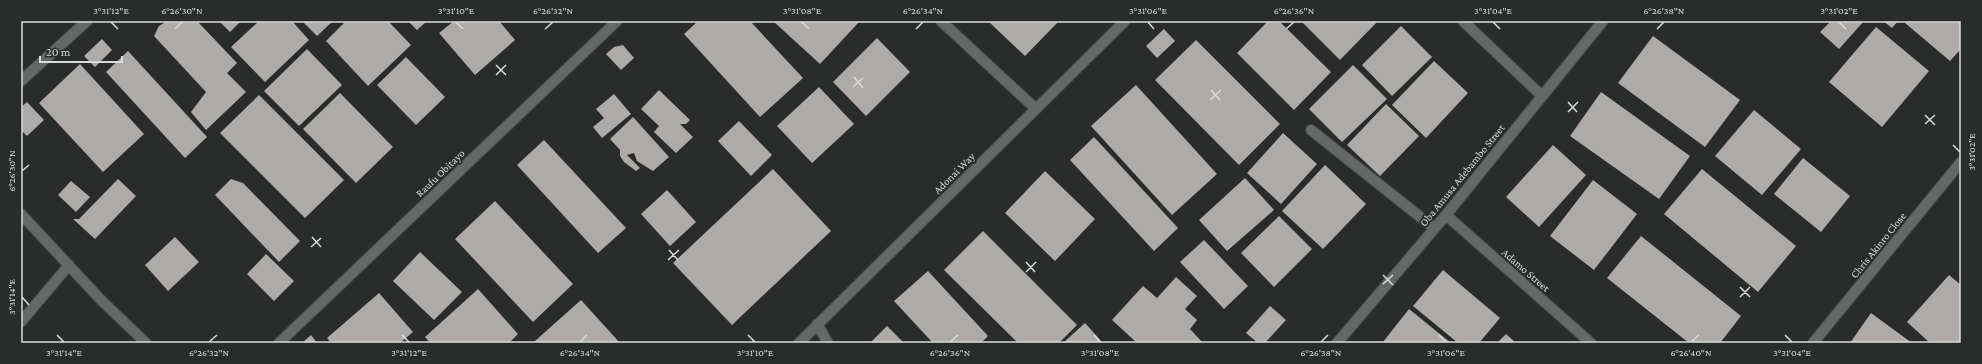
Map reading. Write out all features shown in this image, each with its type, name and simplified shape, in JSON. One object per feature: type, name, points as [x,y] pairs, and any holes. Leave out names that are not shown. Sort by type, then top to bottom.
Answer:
[{"type":"street","points":[[21,81],[87,21]]},
{"type":"street","name":"Raufu Obitayo","points":[[279,343],[617,21]]},
{"type":"street","points":[[941,21],[1036,109]]},
{"type":"street","name":"Adonai Way","points":[[799,343],[1125,21]]},
{"type":"street","points":[[1463,21],[1542,96]]},
{"type":"street","name":"Oba Amusa Adebambo Street","points":[[1337,343],[1446,215],[1603,21]]},
{"type":"street","points":[[1311,130],[1434,228]]},
{"type":"street","name":"Chris Akinro Close","points":[[1813,343],[1961,162]]},
{"type":"street","points":[[21,214],[100,300],[146,343]]},
{"type":"street","name":"Adamo Street","points":[[1446,215],[1591,343]]},
{"type":"street","points":[[21,322],[69,265]]},
{"type":"street","points":[[817,324],[828,343]]},
{"type":"building","points":[[167,21],[197,21],[237,63],[227,73],[246,92],[206,130],[191,112],[206,92],[154,36],[159,26]]},
{"type":"building","points":[[219,21],[241,21],[230,32]]},
{"type":"building","points":[[259,21],[292,21],[309,40],[265,82],[231,47]]},
{"type":"building","points":[[302,21],[333,21],[317,36]]},
{"type":"building","points":[[346,21],[388,21],[411,45],[368,86],[326,41]]},
{"type":"building","points":[[408,21],[427,21],[417,30]]},
{"type":"building","points":[[454,21],[499,21],[515,40],[475,75],[439,33]]},
{"type":"building","points":[[698,21],[750,21],[803,78],[760,117],[684,34]]},
{"type":"building","points":[[773,21],[860,21],[820,64]]},
{"type":"building","points":[[988,21],[1059,21],[1025,56]]},
{"type":"building","points":[[1268,21],[1279,21],[1331,72],[1294,110],[1237,53]]},
{"type":"building","points":[[1301,21],[1378,21],[1340,60]]},
{"type":"building","points":[[1831,21],[1864,21],[1839,49],[1820,32]]},
{"type":"building","points":[[1883,21],[1898,21],[1892,28]]},
{"type":"building","points":[[1907,21],[1961,21],[1961,49],[1950,61],[1905,23]]},
{"type":"building","points":[[1401,26],[1432,57],[1392,96],[1362,65]]},
{"type":"building","points":[[1876,27],[1929,71],[1882,127],[1829,82]]},
{"type":"building","points":[[1164,29],[1175,41],[1157,58],[1146,46]]},
{"type":"building","points":[[1653,36],[1740,100],[1705,147],[1618,83]]},
{"type":"building","points":[[877,38],[910,72],[866,116],[833,82]]},
{"type":"building","points":[[102,39],[112,50],[95,67],[84,56]]},
{"type":"building","points":[[1196,40],[1280,124],[1239,165],[1155,80]]},
{"type":"building","points":[[623,45],[634,58],[621,70],[606,54],[614,47]]},
{"type":"building","points":[[307,49],[342,85],[299,126],[264,91]]},
{"type":"building","points":[[128,51],[207,137],[185,158],[106,72]]},
{"type":"building","points":[[406,57],[445,97],[416,125],[377,85]]},
{"type":"building","points":[[1434,61],[1468,93],[1426,138],[1392,105]]},
{"type":"building","points":[[80,64],[144,134],[103,172],[39,103]]},
{"type":"building","points":[[1353,65],[1387,99],[1342,142],[1309,109]]},
{"type":"building","points":[[1136,85],[1217,174],[1172,215],[1091,126]]},
{"type":"building","points":[[819,87],[854,124],[812,163],[777,126]]},
{"type":"building","points":[[659,90],[690,120],[686,124],[680,124],[693,137],[676,153],[654,132],[659,126],[641,109]]},
{"type":"building","points":[[1601,92],[1690,156],[1659,199],[1570,136]]},
{"type":"building","points":[[340,93],[393,147],[356,183],[303,129]]},
{"type":"building","points":[[614,94],[631,114],[602,138],[593,127],[604,118],[596,109]]},
{"type":"building","points":[[259,95],[344,180],[305,218],[220,133]]},
{"type":"building","points":[[27,102],[44,120],[27,136],[21,130],[21,107]]},
{"type":"building","points":[[1386,104],[1419,136],[1380,176],[1347,145]]},
{"type":"building","points":[[1754,110],[1801,149],[1762,195],[1715,156]]},
{"type":"building","points":[[633,117],[669,157],[653,171],[637,161],[634,153],[627,155],[640,168],[636,171],[624,162],[620,156],[620,150],[610,139]]},
{"type":"building","points":[[739,121],[772,155],[751,176],[718,141]]},
{"type":"building","points":[[1283,133],[1317,164],[1281,204],[1247,173]]},
{"type":"building","points":[[1094,137],[1178,228],[1154,251],[1070,160]]},
{"type":"building","points":[[544,140],[626,228],[598,253],[517,165]]},
{"type":"building","points":[[1553,145],[1586,175],[1539,227],[1506,197]]},
{"type":"building","points":[[1803,158],[1850,196],[1821,232],[1774,194]]},
{"type":"building","points":[[1325,165],[1366,204],[1323,249],[1282,211]]},
{"type":"building","points":[[773,169],[831,231],[732,325],[673,263]]},
{"type":"building","points":[[1702,169],[1796,246],[1758,292],[1664,214]]},
{"type":"building","points":[[1045,171],[1095,219],[1055,261],[1005,213]]},
{"type":"building","points":[[1245,178],[1274,210],[1227,251],[1199,220]]},
{"type":"building","points":[[118,179],[136,196],[95,239],[73,219],[79,219]]},
{"type":"building","points":[[231,179],[243,183],[300,241],[279,262],[215,195]]},
{"type":"building","points":[[1593,180],[1637,214],[1594,270],[1550,236]]},
{"type":"building","points":[[71,181],[90,197],[76,212],[58,195]]},
{"type":"building","points":[[667,190],[696,222],[670,246],[641,214]]},
{"type":"building","points":[[495,201],[573,284],[533,322],[455,239]]},
{"type":"building","points":[[1279,216],[1312,249],[1274,287],[1241,253]]},
{"type":"building","points":[[983,231],[1077,325],[1059,343],[1018,343],[944,270]]},
{"type":"building","points":[[1641,236],[1741,316],[1720,343],[1689,343],[1607,278]]},
{"type":"building","points":[[175,237],[199,262],[168,291],[145,265]]},
{"type":"building","points":[[1204,240],[1248,286],[1224,309],[1180,262]]},
{"type":"building","points":[[420,252],[462,292],[434,320],[393,281]]},
{"type":"building","points":[[266,254],[294,281],[274,301],[247,274]]},
{"type":"building","points":[[1443,270],[1500,318],[1479,343],[1458,343],[1413,306]]},
{"type":"building","points":[[928,271],[988,336],[981,343],[933,343],[894,301]]},
{"type":"building","points":[[1949,275],[1961,285],[1961,343],[1930,343],[1907,322]]},
{"type":"building","points":[[1176,277],[1197,296],[1185,309],[1197,320],[1190,329],[1203,343],[1137,343],[1112,320],[1143,286],[1157,298]]},
{"type":"building","points":[[478,289],[518,334],[509,343],[430,343],[425,337]]},
{"type":"building","points":[[379,293],[413,332],[400,343],[331,343],[327,338]]},
{"type":"building","points":[[581,300],[620,343],[537,343],[535,341]]},
{"type":"building","points":[[1270,306],[1286,320],[1265,343],[1258,343],[1246,333]]},
{"type":"building","points":[[1409,309],[1451,343],[1383,342]]},
{"type":"building","points":[[1871,313],[1912,343],[1850,343]]},
{"type":"building","points":[[1085,323],[1103,343],[1063,343]]},
{"type":"building","points":[[887,326],[904,343],[870,343]]},
{"type":"building","points":[[1506,334],[1516,343],[1497,343]]},
{"type":"building","points":[[311,335],[317,343],[302,343]]}]
